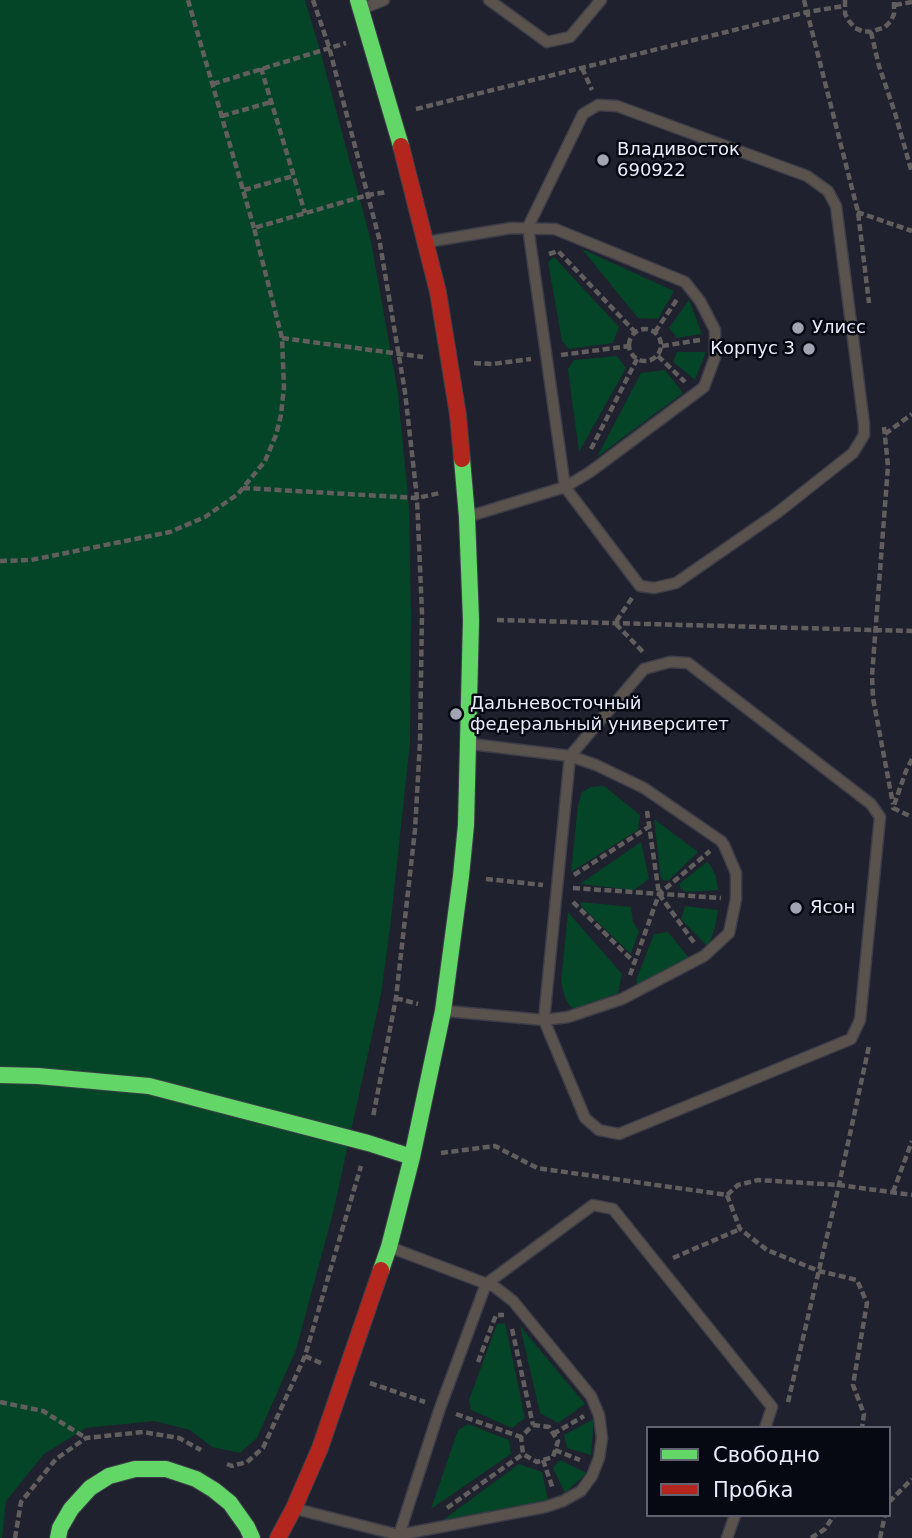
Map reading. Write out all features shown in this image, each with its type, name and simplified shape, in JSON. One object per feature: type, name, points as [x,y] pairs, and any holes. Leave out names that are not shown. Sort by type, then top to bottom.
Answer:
[{"type":"street","points":[[278,1538],[320,1448],[389,1247],[412,1157],[443,1011],[466,825],[471,620],[467,517],[458,415],[438,292],[393,114],[360,4]]},
{"type":"street","points":[[0,1075],[149,1086],[412,1157]]},
{"type":"street","points":[[58,1538],[60,1528],[71,1509],[90,1488],[109,1476],[135,1469],[166,1469],[196,1479],[214,1490],[230,1503],[252,1538]]},
{"type":"lane","points":[[360,4],[384,0]]},
{"type":"lane","points":[[489,0],[547,42],[570,37],[601,0]]},
{"type":"lane","points":[[597,102],[617,106],[807,176],[828,191],[836,206],[864,435],[853,453],[777,513],[676,583],[654,589],[640,586],[565,487],[528,227],[583,114],[597,102]]},
{"type":"lane","points":[[426,242],[511,228],[555,229],[685,282],[700,301],[715,330],[715,357],[705,387],[590,472],[565,487],[467,517]]},
{"type":"lane","points":[[688,663],[872,804],[880,817],[860,1020],[850,1039],[619,1134],[599,1130],[585,1118],[544,1020],[570,756],[644,669],[657,666],[688,663]]},
{"type":"lane","points":[[443,1011],[544,1020],[568,1017],[622,999],[704,956],[729,933],[736,899],[736,873],[721,841],[644,789],[596,765],[570,756],[469,743]]},
{"type":"lane","points":[[400,1536],[440,1408],[486,1284],[593,1205],[613,1209],[772,1407],[766,1426]]},
{"type":"lane","points":[[294,1508],[400,1536],[557,1503],[580,1491],[596,1466],[602,1438],[597,1409],[591,1396],[513,1301],[495,1287],[389,1247]]},
{"type":"lane","points":[[727,1538],[734,1517]]},
{"type":"path","points":[[0,561],[31,560],[170,531],[205,517],[238,494],[265,461],[276,435],[284,387],[282,338],[254,228],[188,0]]},
{"type":"path","points":[[223,1462],[232,1466],[247,1462],[263,1448],[305,1356],[368,1143],[396,998],[415,830],[421,743],[422,613],[417,498],[405,392],[379,237],[329,47],[313,0]]},
{"type":"path","points":[[804,0],[858,212],[869,304]]},
{"type":"path","points":[[393,114],[845,3],[845,14],[855,28],[878,31],[891,21],[894,3],[912,2]]},
{"type":"path","points":[[871,32],[878,66],[912,173]]},
{"type":"path","points":[[213,84],[329,47],[370,37]]},
{"type":"path","points":[[261,68],[304,213]]},
{"type":"path","points":[[582,68],[597,102]]},
{"type":"path","points":[[222,116],[271,102]]},
{"type":"path","points":[[243,190],[293,176]]},
{"type":"path","points":[[254,228],[368,195],[412,188]]},
{"type":"path","points":[[836,206],[912,231]]},
{"type":"path","points":[[545,256],[558,251],[635,332]]},
{"type":"path","points":[[655,332],[687,284]]},
{"type":"path","points":[[645,329],[655,332],[662,346],[658,356],[648,361],[633,356],[629,341],[635,332],[645,329]]},
{"type":"path","points":[[662,346],[715,337]]},
{"type":"path","points":[[282,338],[448,360]]},
{"type":"path","points":[[658,356],[696,393]]},
{"type":"path","points":[[584,457],[590,451],[637,359]]},
{"type":"path","points":[[885,435],[912,414]]},
{"type":"path","points":[[883,422],[888,466],[872,676],[873,698],[893,807],[892,821]]},
{"type":"path","points":[[243,488],[417,498]]},
{"type":"path","points":[[615,622],[640,586]]},
{"type":"path","points":[[471,620],[912,631]]},
{"type":"path","points":[[615,622],[657,666]]},
{"type":"path","points":[[893,807],[912,758]]},
{"type":"path","points":[[622,999],[659,894],[644,789]]},
{"type":"path","points":[[893,807],[912,817]]},
{"type":"path","points":[[556,887],[650,826]]},
{"type":"path","points":[[659,894],[721,841]]},
{"type":"path","points":[[461,876],[556,887],[736,899]]},
{"type":"path","points":[[556,887],[635,963]]},
{"type":"path","points":[[659,894],[704,956]]},
{"type":"path","points":[[787,1405],[839,1185],[869,1039]]},
{"type":"path","points":[[893,1192],[912,1141]]},
{"type":"path","points":[[412,1157],[495,1146],[537,1168],[727,1195]]},
{"type":"path","points":[[727,1195],[738,1185],[758,1180],[839,1185],[912,1195]]},
{"type":"path","points":[[727,1195],[740,1229],[767,1251],[819,1271],[857,1279],[867,1303],[853,1385],[864,1414],[862,1426]]},
{"type":"path","points":[[657,1264],[740,1229]]},
{"type":"path","points":[[477,1365],[496,1315],[510,1315]]},
{"type":"path","points":[[512,1328],[533,1426]]},
{"type":"path","points":[[345,1375],[521,1437]]},
{"type":"path","points":[[0,1402],[43,1411],[86,1438]]},
{"type":"path","points":[[553,1434],[597,1409]]},
{"type":"path","points":[[454,1427],[458,1415]]},
{"type":"path","points":[[521,1437],[533,1426],[549,1427],[558,1441],[553,1457],[537,1462],[523,1454]]},
{"type":"path","points":[[15,1538],[21,1502],[56,1459],[86,1438],[143,1432],[179,1438],[202,1451]]},
{"type":"path","points":[[521,1437],[523,1454]]},
{"type":"path","points":[[555,1450],[596,1466]]},
{"type":"path","points":[[439,1513],[523,1454]]},
{"type":"path","points":[[543,1460],[557,1503]]},
{"type":"path","points":[[891,1500],[912,1479]]},
{"type":"path","points":[[811,1538],[825,1529],[833,1517]]},
{"type":"path","points":[[880,1538],[885,1517]]},
{"type":"green space","points":[[0,0],[305,0],[371,241],[398,394],[409,506],[411,612],[410,743],[381,994],[334,1209],[296,1350],[257,1438],[240,1453],[212,1447],[190,1430],[154,1421],[86,1428],[44,1454],[6,1501],[2,1538],[0,1538]]},
{"type":"green space","points":[[582,249],[674,291],[658,319],[638,318]]},
{"type":"green space","points":[[554,257],[619,327],[613,343],[569,349],[562,341],[548,262]]},
{"type":"green space","points":[[689,300],[702,334],[677,338],[669,328]]},
{"type":"green space","points":[[677,352],[706,352],[695,380],[673,362]]},
{"type":"green space","points":[[617,356],[626,368],[579,452],[568,369],[574,360]]},
{"type":"green space","points":[[665,370],[683,393],[597,457],[641,373]]},
{"type":"green space","points":[[604,786],[640,815],[638,830],[571,872],[578,805],[582,792],[591,787]]},
{"type":"green space","points":[[654,819],[698,852],[665,881],[661,878]]},
{"type":"green space","points":[[641,842],[649,879],[634,890],[580,884]]},
{"type":"green space","points":[[707,862],[716,877],[718,890],[686,892],[681,889],[679,884]]},
{"type":"green space","points":[[581,902],[631,907],[633,922],[639,931],[631,954],[581,906]]},
{"type":"green space","points":[[685,906],[718,910],[708,947],[681,919]]},
{"type":"green space","points":[[568,912],[622,974],[618,993],[574,1009],[565,998],[561,982]]},
{"type":"green space","points":[[668,932],[689,958],[685,963],[636,987],[654,934]]},
{"type":"green space","points":[[505,1323],[525,1418],[512,1428],[471,1410],[469,1400],[497,1324]]},
{"type":"green space","points":[[520,1326],[585,1404],[558,1423],[540,1413]]},
{"type":"green space","points":[[594,1419],[591,1455],[567,1448],[564,1435]]},
{"type":"green space","points":[[468,1424],[509,1440],[511,1454],[431,1509],[458,1430]]},
{"type":"green space","points":[[560,1460],[587,1473],[565,1493],[553,1468]]},
{"type":"green space","points":[[519,1464],[542,1472],[548,1500],[443,1520]]},
{"type":"traffic: fast","points":[[358,0],[401,146]]},
{"type":"traffic: fast","points":[[381,1270],[412,1157],[443,1011],[461,876],[466,825],[471,620],[462,459]]},
{"type":"traffic: fast","points":[[0,1075],[149,1086],[412,1157]]},
{"type":"traffic: fast","points":[[58,1538],[60,1528],[71,1509],[90,1488],[109,1476],[135,1469],[166,1469],[196,1479],[230,1503],[252,1538]]},
{"type":"traffic: jam","points":[[401,146],[438,292],[458,415],[462,459]]},
{"type":"traffic: jam","points":[[278,1538],[320,1448],[381,1270]]},
{"type":"place","name":"Владивосток 690922","points":[[603,160]]},
{"type":"place","name":"Улисс","points":[[798,328]]},
{"type":"place","name":"Корпус 3","points":[[809,349]]},
{"type":"place","name":"Дальневосточный федеральный университет","points":[[456,714]]},
{"type":"place","name":"Ясон","points":[[796,908]]}]
